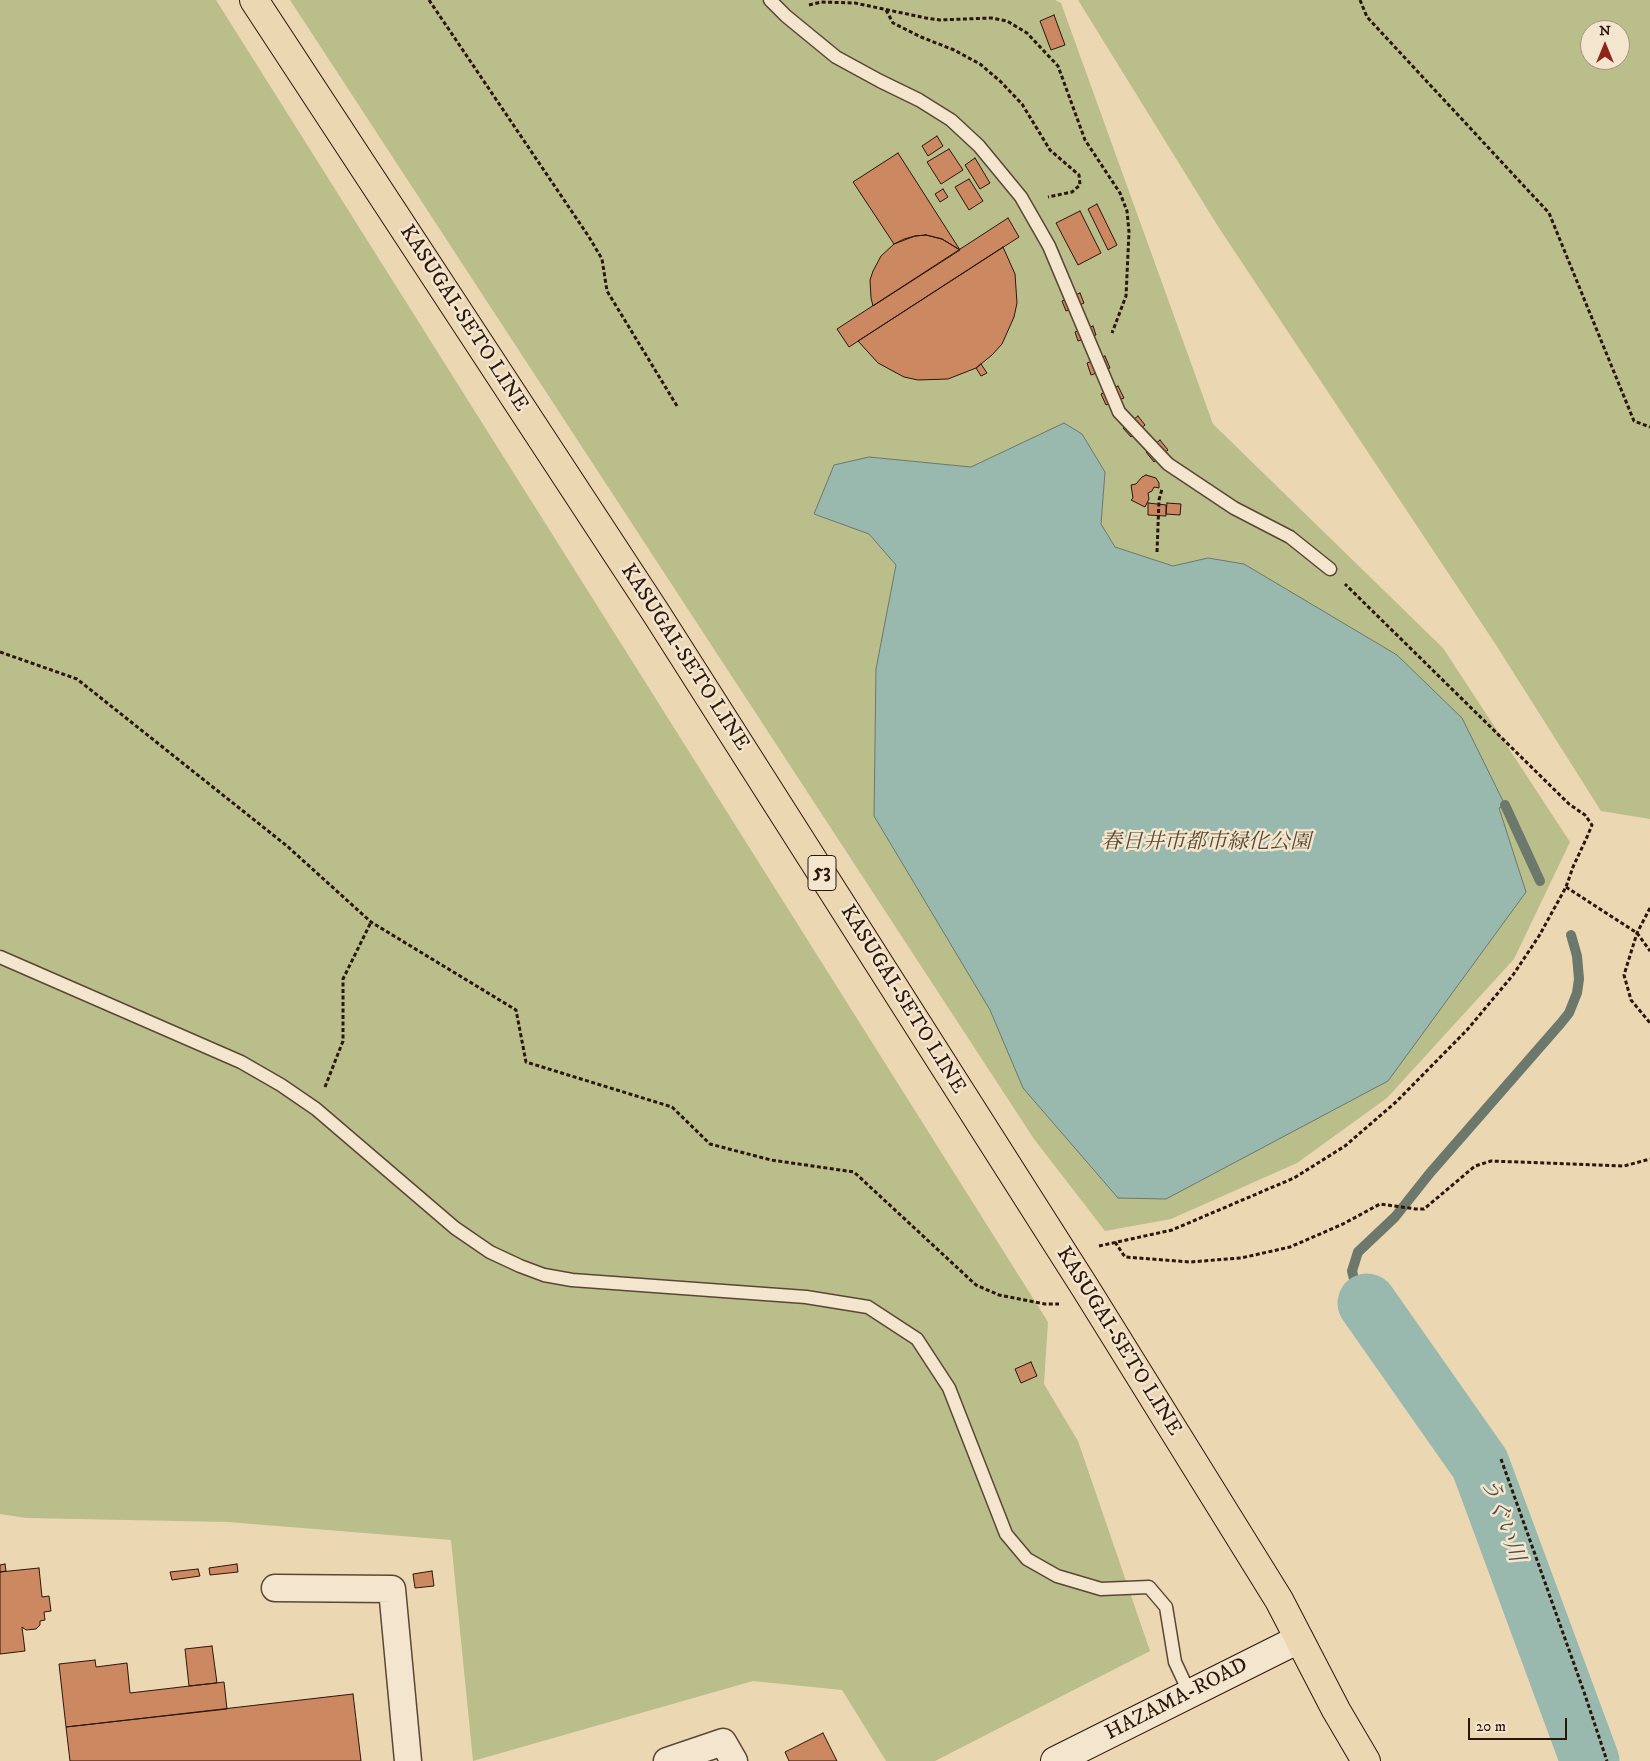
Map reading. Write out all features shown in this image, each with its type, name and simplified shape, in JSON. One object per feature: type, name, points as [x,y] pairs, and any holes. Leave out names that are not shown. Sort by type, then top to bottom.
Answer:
[{"type":"main road","name":"KASUGAI-SETO LINE","points":[[254,0],[656,613],[1086,1289],[1279,1600],[1336,1710],[1366,1761]]},
{"type":"street","points":[[275,1588],[392,1589],[408,1761]]},
{"type":"street","name":"HAZAMA-ROAD","points":[[1055,1761],[1298,1639]]},
{"type":"street","points":[[667,1761],[723,1742],[734,1761]]},
{"type":"lane","points":[[770,0],[786,16],[836,57],[919,100],[951,120],[979,146],[1021,197],[1049,246],[1119,412],[1168,464],[1234,508],[1290,537],[1330,569]]},
{"type":"lane","points":[[0,957],[240,1062],[281,1085],[316,1109],[455,1228],[490,1252],[520,1266],[544,1275],[572,1280],[806,1296],[868,1307],[917,1339],[949,1388],[1006,1534],[1027,1559],[1057,1576],[1102,1589],[1149,1587],[1166,1607],[1175,1662],[1190,1694]]},
{"type":"path","points":[[429,0],[590,236],[602,260],[607,291],[677,406]]},
{"type":"path","points":[[1360,0],[1367,17],[1549,213],[1634,421],[1650,427]]},
{"type":"path","points":[[786,16],[805,6],[821,2],[855,3],[940,20],[991,18],[1007,21],[1027,33],[1058,66],[1085,140],[1120,193],[1127,211],[1129,232],[1126,296],[1113,332],[1090,344]]},
{"type":"path","points":[[886,10],[893,23],[954,50],[980,64],[1000,81],[1022,104],[1050,150],[1079,175],[1080,185],[1072,192],[1043,198],[1026,205]]},
{"type":"path","points":[[1158,552],[1159,500],[1168,464]]},
{"type":"path","points":[[1099,1246],[1172,1230],[1294,1178],[1345,1146],[1396,1102],[1467,1030],[1513,975],[1539,936],[1566,887],[1592,825],[1585,815],[1569,804],[1330,569]]},
{"type":"path","points":[[0,652],[77,679],[287,846],[371,922],[516,1010],[526,1062],[672,1108],[710,1144],[771,1160],[854,1172],[970,1280],[999,1295],[1046,1304],[1061,1304],[1086,1289]]},
{"type":"path","points":[[1566,887],[1637,933],[1650,951]]},
{"type":"path","points":[[1650,908],[1637,933],[1624,975],[1631,1000],[1650,1023]]},
{"type":"path","points":[[316,1109],[343,1041],[343,978],[371,922]]},
{"type":"path","points":[[1115,1242],[1125,1257],[1190,1262],[1241,1258],[1290,1247],[1343,1224],[1380,1204],[1416,1209],[1424,1208],[1475,1166],[1491,1161],[1624,1166],[1650,1159]]},
{"type":"path","points":[[1501,1459],[1607,1761]]},
{"type":"green space","points":[[0,0],[216,0],[1048,1322],[1044,1384],[1078,1441],[1150,1651],[935,1761],[886,1761],[842,1690],[753,1681],[473,1761],[451,1540],[228,1522],[26,1518],[0,1514]]},
{"type":"green space","name":"春日井市都市緑化公園","points":[[290,0],[1055,0],[1061,3],[1213,424],[1443,648],[1570,842],[1514,959],[1387,1098],[1297,1163],[1171,1219],[1105,1231],[1034,1139]]},
{"type":"green space","points":[[1078,0],[1650,0],[1650,819],[1601,811],[1496,645],[1219,228]]},
{"type":"water","points":[[1064,423],[1082,434],[1105,472],[1101,524],[1115,547],[1173,566],[1208,558],[1244,564],[1397,655],[1462,718],[1505,805],[1499,808],[1526,892],[1388,1081],[1166,1199],[1118,1198],[1023,1088],[990,1010],[874,816],[876,669],[896,565],[869,534],[814,514],[834,465],[869,457],[971,467]]},
{"type":"building","points":[[1054,15],[1065,45],[1051,50],[1040,21]]},
{"type":"building","points":[[937,136],[943,146],[928,156],[922,146]]},
{"type":"building","points":[[949,149],[963,170],[941,184],[927,162]]},
{"type":"building","points":[[898,153],[960,250],[942,239],[926,235],[915,236],[894,244],[853,182]]},
{"type":"building","points":[[975,158],[990,183],[980,189],[965,165]]},
{"type":"building","points":[[969,179],[983,201],[969,210],[955,187]]},
{"type":"building","points":[[943,189],[948,197],[940,202],[935,194]]},
{"type":"building","points":[[1097,204],[1117,245],[1108,250],[1088,209]]},
{"type":"building","points":[[1080,211],[1101,253],[1078,265],[1056,223]]},
{"type":"building","points":[[1008,218],[1019,237],[849,347],[837,329]]},
{"type":"building","points":[[926,235],[942,239],[960,250],[873,306],[870,280],[881,256],[894,244],[904,239]]},
{"type":"building","points":[[1003,247],[1015,274],[1017,303],[1014,317],[1002,344],[976,368],[948,379],[918,380],[904,377],[878,363],[858,341]]},
{"type":"building","points":[[1080,293],[1084,303],[1066,311],[1062,301]]},
{"type":"building","points":[[1093,326],[1096,335],[1078,341],[1075,332]]},
{"type":"building","points":[[1105,356],[1110,368],[1091,375],[1087,363]]},
{"type":"building","points":[[981,364],[987,373],[981,376],[976,368]]},
{"type":"building","points":[[1118,386],[1124,398],[1106,405],[1101,394]]},
{"type":"building","points":[[1138,416],[1145,425],[1131,437],[1123,428]]},
{"type":"building","points":[[1160,440],[1168,450],[1154,462],[1146,452]]},
{"type":"building","points":[[1146,475],[1156,478],[1159,488],[1154,487],[1148,493],[1149,499],[1145,507],[1131,500],[1133,498],[1131,485],[1136,484]]},
{"type":"building","points":[[1148,503],[1166,505],[1166,516],[1148,515]]},
{"type":"building","points":[[1167,503],[1181,504],[1180,515],[1166,514]]},
{"type":"building","points":[[1031,1362],[1037,1376],[1021,1383],[1015,1369]]},
{"type":"building","points":[[5,1564],[6,1571],[0,1572],[0,1565]]},
{"type":"building","points":[[237,1564],[238,1572],[210,1575],[209,1568]]},
{"type":"building","points":[[39,1568],[42,1597],[49,1596],[51,1611],[44,1612],[45,1620],[40,1621],[40,1625],[36,1629],[26,1630],[22,1627],[25,1651],[0,1654],[0,1572]]},
{"type":"building","points":[[198,1569],[200,1576],[172,1580],[170,1572]]},
{"type":"building","points":[[432,1571],[434,1586],[415,1588],[413,1574]]},
{"type":"building","points":[[212,1646],[217,1683],[189,1686],[185,1649]]},
{"type":"building","points":[[95,1660],[96,1667],[127,1663],[130,1693],[224,1682],[227,1709],[66,1727],[59,1664]]},
{"type":"building","points":[[353,1694],[361,1761],[70,1761],[66,1727]]},
{"type":"building","points":[[823,1733],[837,1761],[789,1761],[785,1752]]},
{"type":"waterway","points":[[1505,805],[1540,881]]},
{"type":"waterway","points":[[1367,1303],[1356,1287],[1352,1271],[1358,1252],[1395,1217],[1430,1173],[1569,1013],[1577,993],[1579,979],[1577,956],[1571,935]]},
{"type":"waterway","name":"うぐい川","points":[[1367,1303],[1480,1464],[1590,1761]]}]
